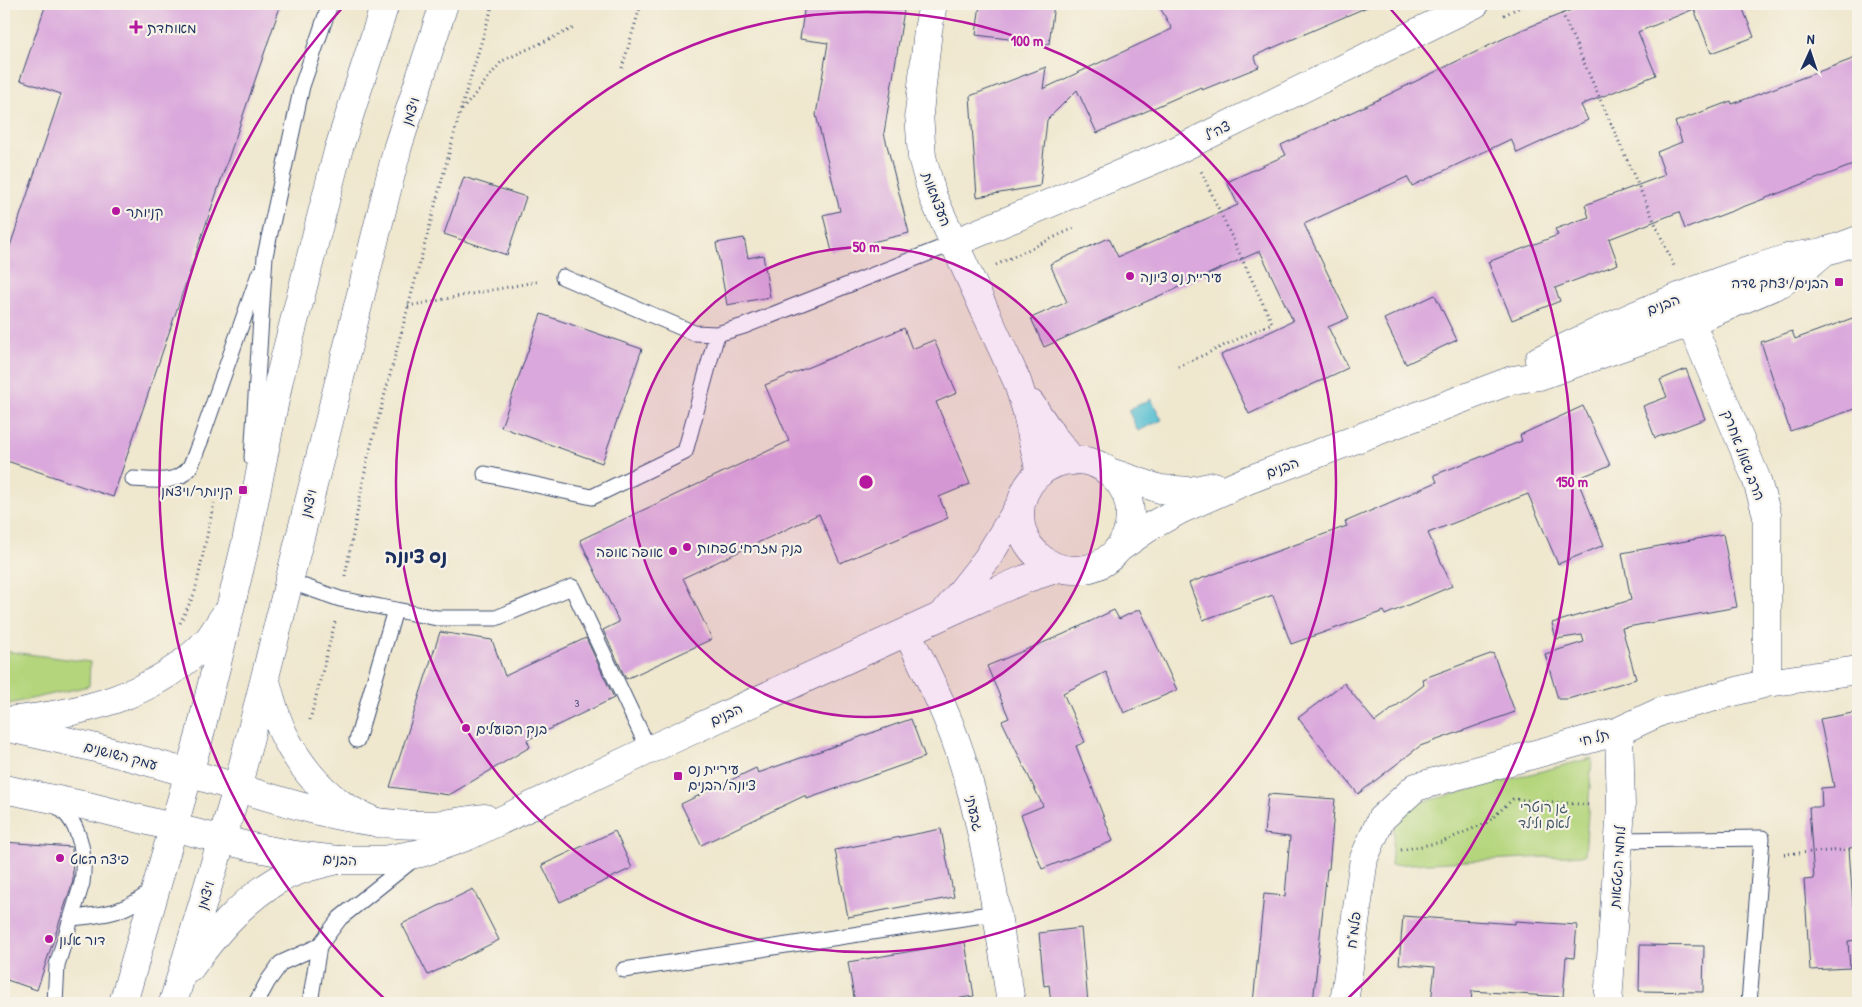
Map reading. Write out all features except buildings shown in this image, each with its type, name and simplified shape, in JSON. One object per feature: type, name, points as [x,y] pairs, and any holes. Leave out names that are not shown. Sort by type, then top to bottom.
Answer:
[{"type":"street","points":[[123,1003],[190,773],[246,542],[284,361],[338,151],[385,4]]},
{"type":"street","name":"ויצמן","points":[[176,993],[237,789],[398,146],[444,4]]},
{"type":"street","name":"העצמאות","points":[[933,4],[928,30],[919,112],[922,157],[933,197],[1017,381],[1026,408],[1040,473]]},
{"type":"street","name":"צה\"ל","points":[[954,243],[1173,152],[1475,4]]},
{"type":"street","name":"הבנים","points":[[1512,380],[1534,362],[1616,322],[1786,258],[1824,252],[1858,240]]},
{"type":"street","name":"הבנים","points":[[1118,549],[1151,526],[1180,510],[1248,480],[1512,380],[1539,376],[1691,322],[1781,282],[1824,252]]},
{"type":"street","name":"הרב שאול אחרק","points":[[1691,322],[1756,478],[1767,515],[1767,683]]},
{"type":"street","name":"העצמאות","points":[[1017,381],[1052,435],[1073,461]]},
{"type":"street","points":[[1073,461],[1090,463],[1106,471],[1119,483],[1127,499],[1130,516],[1127,534],[1118,549],[1106,560],[1091,568],[1075,570],[1059,568],[1044,561],[1032,550],[1023,536],[1020,520],[1021,503],[1028,486],[1040,473],[1055,464],[1073,461]]},
{"type":"street","name":"הבנים","points":[[1106,471],[1160,489],[1191,491],[1248,480]]},
{"type":"street","name":"הבנים","points":[[942,616],[983,565],[999,542],[1021,503]]},
{"type":"street","name":"הבנים","points":[[221,840],[295,855],[338,860],[383,860],[422,853],[468,836],[511,814],[942,616],[1025,579],[1059,568]]},
{"type":"street","points":[[4,721],[66,712],[107,703],[153,682],[180,666],[209,639],[232,603]]},
{"type":"street","name":"גבעתי","points":[[908,632],[945,714],[966,772],[989,872],[1011,1003]]},
{"type":"street","name":"תל חי","points":[[1364,858],[1381,819],[1416,787],[1618,730],[1662,711],[1767,683],[1858,670]]},
{"type":"street","points":[[264,675],[274,711],[284,735],[298,758],[324,790],[342,805],[378,823]]},
{"type":"street","name":"עמק השושנים","points":[[4,727],[76,743],[190,773],[237,789]]},
{"type":"street","name":"לוחמי הגטאות","points":[[1608,1003],[1621,807],[1618,730]]},
{"type":"street","name":"הבנים","points":[[237,789],[326,814],[378,823],[433,824],[511,814]]},
{"type":"street","points":[[6,795],[40,796],[174,827],[221,840]]},
{"type":"street","name":"פלמ\"ח","points":[[1344,1003],[1364,858]]},
{"type":"street","points":[[176,993],[202,952],[247,902],[277,880],[305,868],[338,860]]},
{"type":"lane","points":[[133,479],[162,481],[177,478],[189,468],[200,442],[265,256],[302,86],[330,4]]},
{"type":"lane","points":[[562,277],[694,333],[717,334],[744,326],[954,243]]},
{"type":"lane","points":[[246,542],[265,256]]},
{"type":"lane","points":[[485,474],[592,496],[685,452],[717,334]]},
{"type":"lane","points":[[288,581],[340,599],[437,618],[496,618],[572,587],[649,750]]},
{"type":"lane","points":[[356,740],[394,610]]},
{"type":"lane","points":[[40,796],[60,807],[74,826],[80,838],[84,870],[82,883],[57,965],[55,1003]]},
{"type":"lane","points":[[1619,840],[1762,838],[1749,1003]]},
{"type":"lane","points":[[310,1003],[319,946],[340,918],[422,853]]},
{"type":"lane","points":[[72,918],[117,911],[138,902],[157,887]]},
{"type":"lane","points":[[624,970],[996,912]]},
{"type":"lane","points":[[256,1003],[281,963],[319,946]]},
{"type":"path","points":[[298,758],[312,714],[340,599],[367,461],[460,112],[493,4]]},
{"type":"path","points":[[622,68],[641,4]]},
{"type":"path","points":[[1558,4],[1674,266]]},
{"type":"path","points":[[460,112],[502,61],[576,27]]},
{"type":"path","points":[[1178,367],[1272,323],[1200,169]]},
{"type":"path","points":[[992,267],[1083,224]]},
{"type":"path","points":[[408,306],[562,277]]},
{"type":"path","points":[[179,625],[195,592],[214,503]]},
{"type":"path","points":[[1364,858],[1442,842],[1488,822],[1513,799],[1621,807]]},
{"type":"path","points":[[1761,856],[1858,849]]},
{"type":"green space","points":[[4,651],[90,662],[89,686],[4,705]]},
{"type":"green space","name":"גן רוטרי לאם ולילד","points":[[1592,758],[1585,855],[1391,865],[1396,809]]},
{"type":"water","points":[[1151,399],[1162,420],[1138,431],[1128,410]]},
{"type":"place","name":"מאוחדת","points":[[136,27]]},
{"type":"place","name":"קניותר","points":[[116,211]]},
{"type":"place","name":"עיריית נס ציונה","points":[[1130,276]]},
{"type":"place","name":"הבנים/יצחק שדה","points":[[1839,282]]},
{"type":"place","name":"קניותר/ויצמן","points":[[243,490]]},
{"type":"place","name":"בנק מזרחי טפחות","points":[[687,547]]},
{"type":"place","name":"אופה אופה","points":[[673,551]]},
{"type":"place","name":"בנק הפועלים","points":[[466,728]]},
{"type":"place","name":"עיריית נס ציונה/הבנים","points":[[678,776]]},
{"type":"place","name":"פיצה האט","points":[[60,858]]},
{"type":"place","name":"דור אלון","points":[[49,939]]},
{"type":"district","name":"נס ציונה","points":[[416,556]]}]
